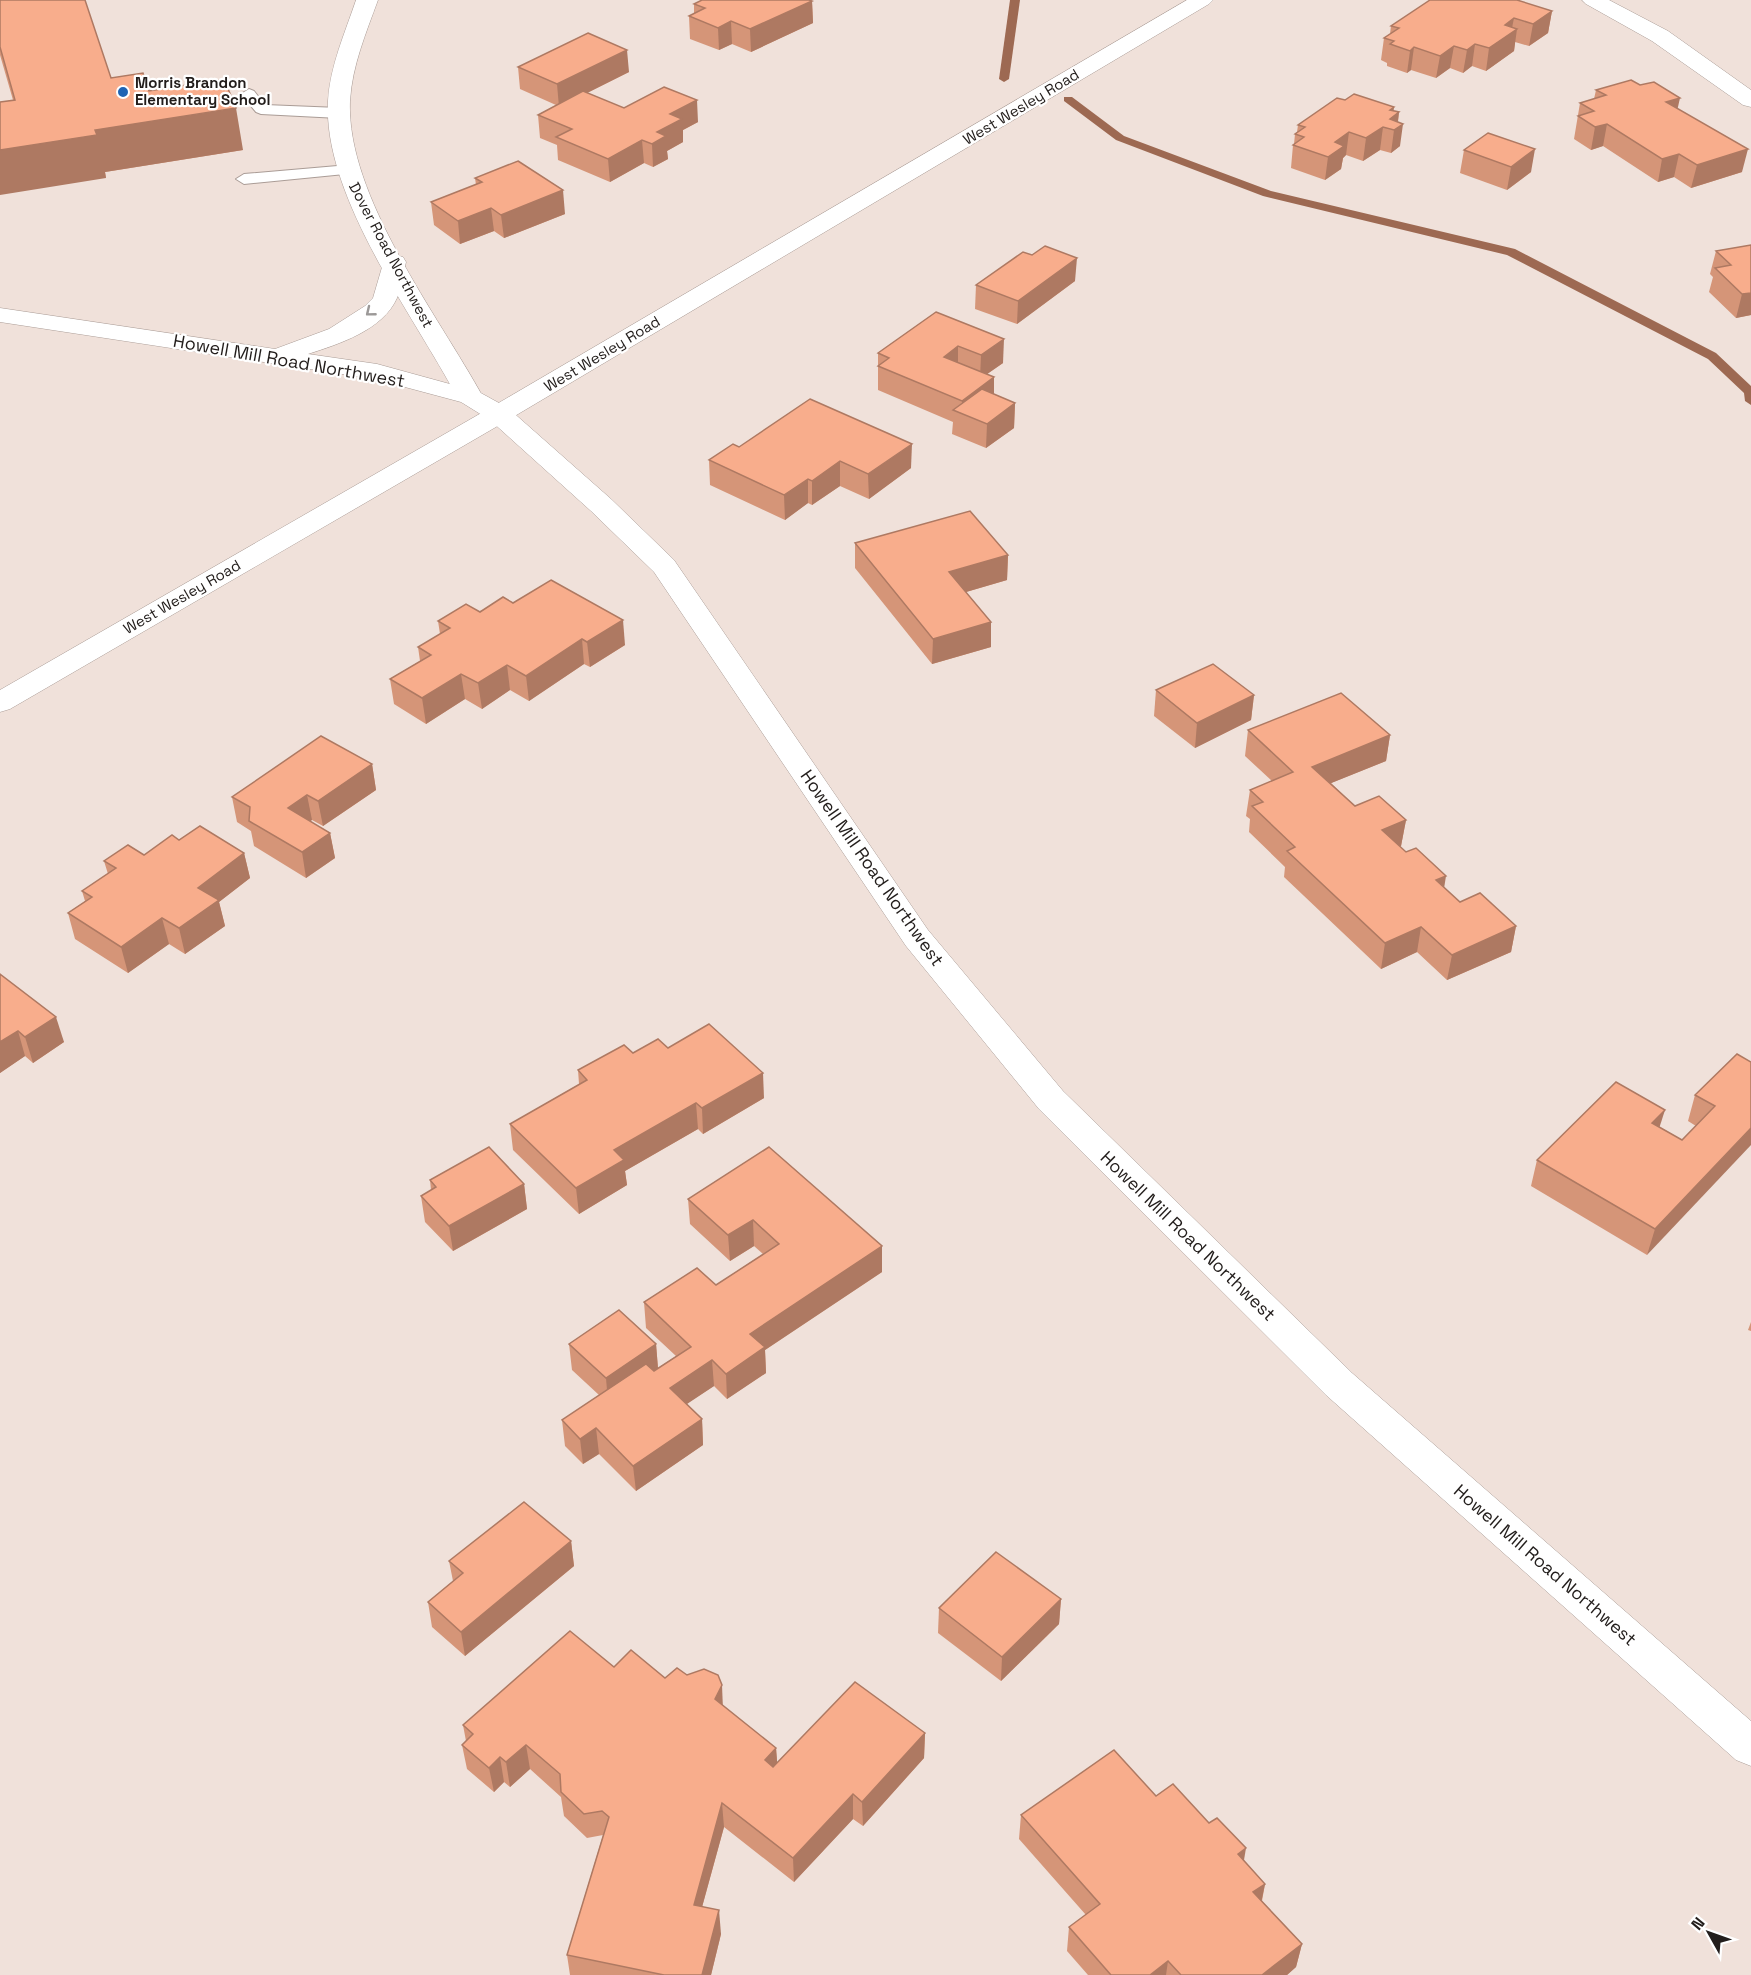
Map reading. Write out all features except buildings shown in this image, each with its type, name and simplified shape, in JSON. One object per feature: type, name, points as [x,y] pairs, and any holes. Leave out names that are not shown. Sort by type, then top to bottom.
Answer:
[{"type":"street","name":"Dover Road Northwest","points":[[367,0],[345,66],[339,113],[349,170],[394,262],[470,397]]},
{"type":"street","name":"West Wesley Road","points":[[0,703],[500,414],[1202,0]]},
{"type":"street","points":[[1593,0],[1660,36],[1751,100]]},
{"type":"street","points":[[274,356],[324,342],[358,322],[383,301],[394,262]]},
{"type":"street","name":"Howell Mill Road Northwest","points":[[0,315],[377,372],[470,397],[500,414],[593,497],[664,566],[916,938],[1050,1100],[1339,1384],[1751,1747]]},
{"type":"lane","points":[[249,94],[261,109],[339,113]]},
{"type":"lane","points":[[244,179],[349,170]]},
{"type":"waterway","points":[[1004,79],[1015,0]]},
{"type":"waterway","points":[[1068,99],[1120,138],[1267,194],[1511,252],[1712,356],[1750,392],[1751,401]]},
{"type":"place","name":"Morris Brandon Elementary School","points":[[123,92]]}]
